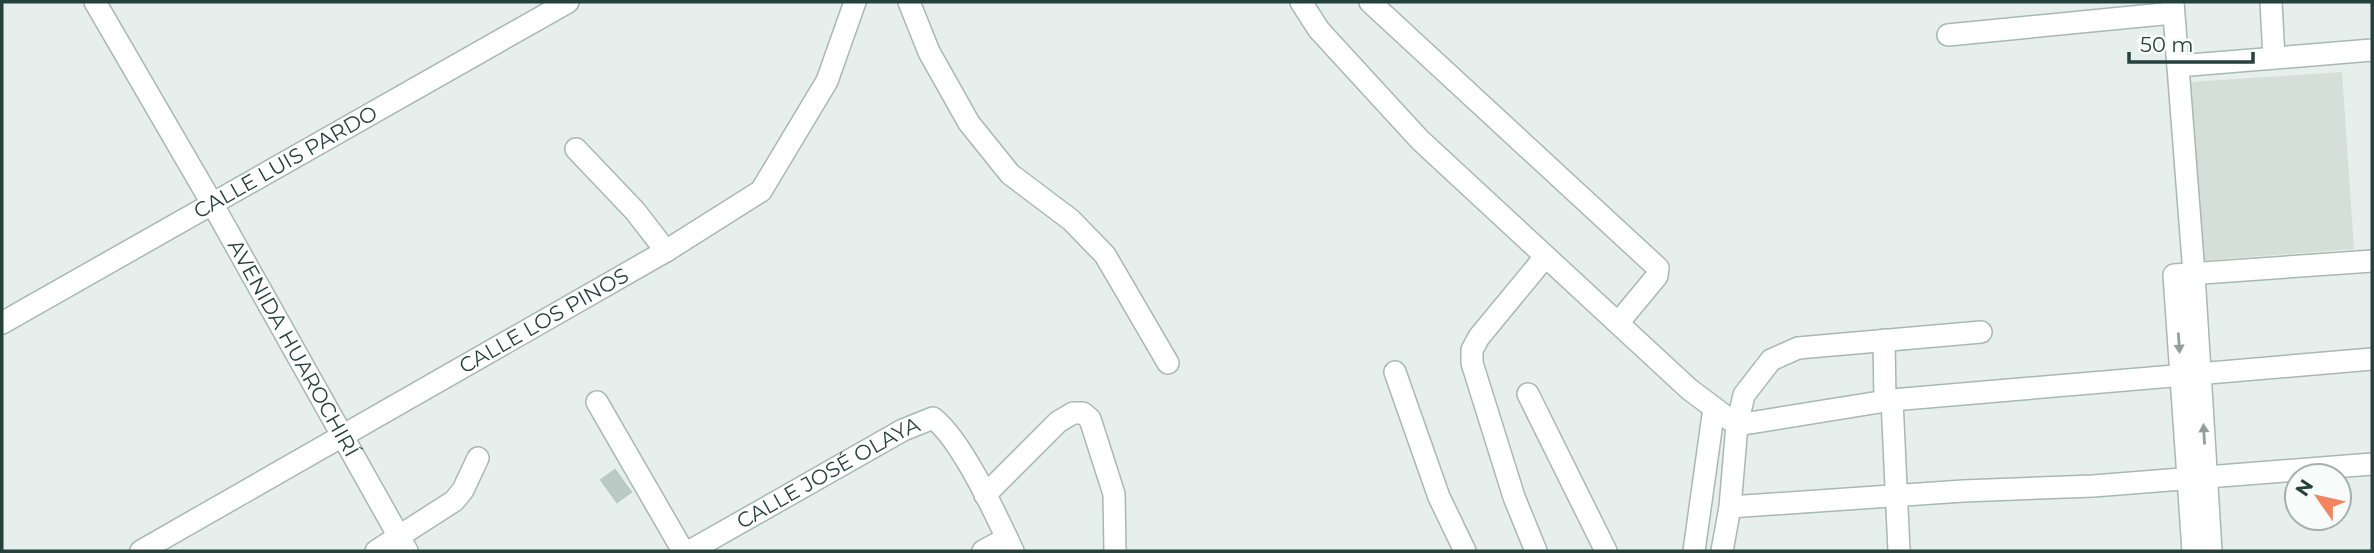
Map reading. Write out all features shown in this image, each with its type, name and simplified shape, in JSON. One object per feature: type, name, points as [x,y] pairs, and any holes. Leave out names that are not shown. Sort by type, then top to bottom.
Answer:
[{"type":"street","name":"AVENIDA HUAROCHIRÍ","points":[[95,2],[213,205],[403,544]]},
{"type":"street","name":"CALLE LUIS PARDO","points":[[2,323],[568,2]]},
{"type":"street","name":"CALLE LOS PINOS","points":[[141,551],[666,251],[761,191],[827,81],[855,2]]},
{"type":"street","points":[[909,2],[929,52],[970,123],[1010,174],[1071,220],[1105,255],[1168,363]]},
{"type":"street","points":[[1301,2],[1319,30],[1420,139],[1689,390],[1737,425],[1889,401],[2372,359]]},
{"type":"street","points":[[1370,2],[1658,268],[1657,276],[1618,323]]},
{"type":"street","points":[[2271,2],[2274,58]]},
{"type":"street","points":[[1948,35],[2173,7],[2178,66],[2184,274],[2197,479],[2193,551]]},
{"type":"street","points":[[2178,66],[2372,50]]},
{"type":"street","points":[[576,149],[635,211],[666,251]]},
{"type":"street","points":[[1536,551],[1514,497],[1472,363],[1472,350],[1479,337],[1545,257]]},
{"type":"street","points":[[2184,274],[2372,261]]},
{"type":"street","points":[[1722,551],[1730,507],[1737,425],[1744,395],[1771,360],[1798,348],[1981,332]]},
{"type":"street","points":[[1884,340],[1899,551]]},
{"type":"street","points":[[1395,372],[1440,497],[1465,551]]},
{"type":"street","points":[[1528,394],[1606,551]]},
{"type":"street","points":[[597,402],[683,551]]},
{"type":"street","points":[[1695,551],[1714,408]]},
{"type":"street","points":[[983,551],[1010,545],[985,495],[1058,422],[1073,413],[1083,413],[1090,419],[1114,494],[1115,551]]},
{"type":"street","name":"CALLE JOSÉ OLAYA","points":[[690,551],[903,430],[933,418],[946,428],[985,495]]},
{"type":"street","points":[[376,551],[403,544],[454,501],[463,490],[478,458]]},
{"type":"street","points":[[1730,507],[2197,479],[2372,464]]},
{"type":"street","points":[[2197,479],[2211,551]]},
{"type":"shaded area","points":[[2342,72],[2354,249],[2197,261],[2190,82]]},
{"type":"building","points":[[615,470],[631,492],[617,502],[601,480]]}]
